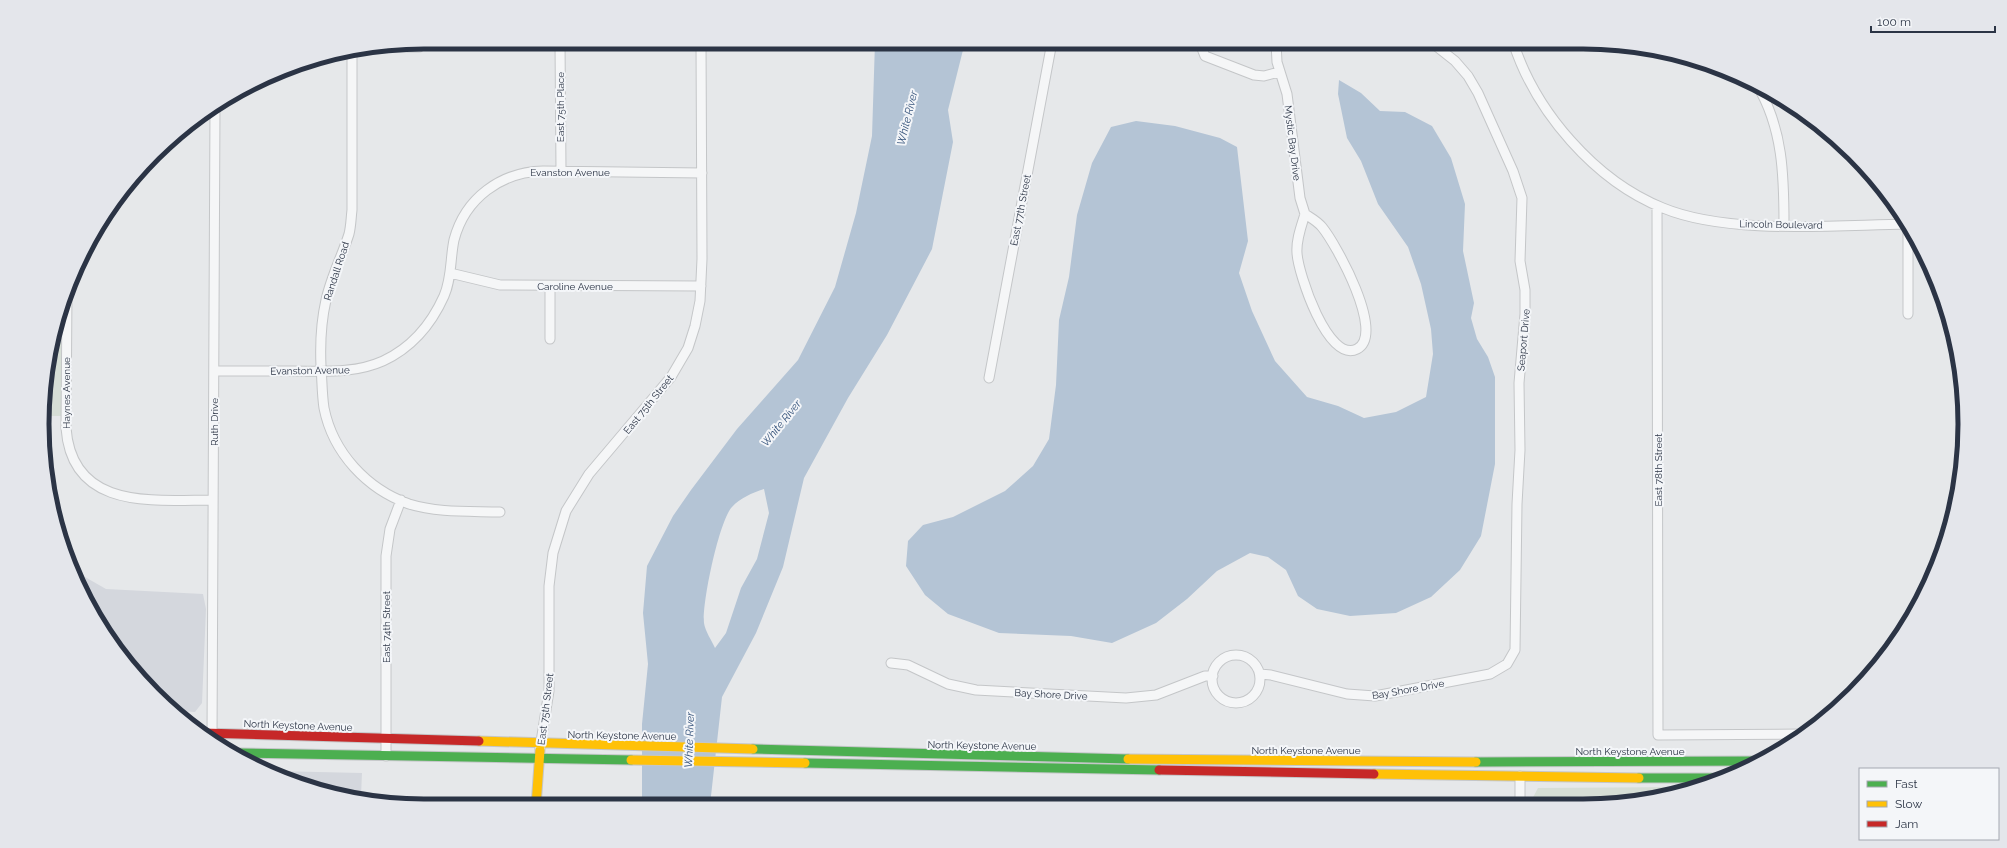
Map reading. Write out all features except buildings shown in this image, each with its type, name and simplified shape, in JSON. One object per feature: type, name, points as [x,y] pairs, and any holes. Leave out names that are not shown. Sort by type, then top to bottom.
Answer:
[{"type":"main road","name":"North Keystone Avenue","points":[[215,735],[523,741],[540,750],[624,759],[1520,776],[1707,778]]},
{"type":"main road","name":"North Keystone Avenue","points":[[244,753],[386,756],[394,754],[540,750],[625,745],[841,752],[1252,761],[1747,761]]},
{"type":"main road","points":[[536,799],[540,750]]},
{"type":"street","name":"East 75th Place","points":[[560,49],[561,171]]},
{"type":"street","name":"East 75th Street","points":[[540,750],[549,692],[550,578],[552,552],[559,529],[571,501],[584,480],[666,383],[680,363],[696,326],[701,286],[701,49]]},
{"type":"street","name":"East 77th Street","points":[[989,378],[1051,49]]},
{"type":"street","points":[[1203,49],[1205,56],[1254,75],[1264,76],[1279,72]]},
{"type":"street","name":"Mystic Bay Drive","points":[[1275,49],[1279,72],[1287,94],[1300,198],[1304,214]]},
{"type":"street","name":"Seaport Drive","points":[[1439,49],[1455,61],[1468,76],[1478,93],[1513,171],[1522,198],[1520,261],[1525,290],[1526,314],[1519,383],[1517,642],[1515,650],[1507,664]]},
{"type":"street","name":"Lincoln Boulevard","points":[[1516,49],[1533,88],[1543,105],[1566,136],[1583,154],[1609,176],[1637,195],[1657,206],[1680,214],[1715,220],[1784,225],[1900,224]]},
{"type":"street","name":"Randall Road","points":[[352,56],[352,210],[349,234],[326,300],[321,337],[321,371],[325,409],[331,431],[340,448],[361,475],[376,487],[401,500],[435,509],[500,512]]},
{"type":"street","points":[[1761,94],[1770,114],[1780,150],[1784,178],[1784,225]]},
{"type":"street","name":"Ruth Drive","points":[[209,731],[213,500],[215,113]]},
{"type":"street","name":"Evanston Avenue","points":[[214,371],[348,371],[364,368],[389,358],[405,348],[420,335],[433,317],[444,296],[450,273],[455,240],[461,222],[468,209],[481,194],[496,183],[513,175],[536,171],[702,173]]},
{"type":"street","name":"East 78th Street","points":[[1657,206],[1658,735]]},
{"type":"street","points":[[1304,214],[1316,221],[1329,237],[1359,296],[1367,337],[1363,344],[1357,349],[1344,350],[1335,344],[1314,308],[1297,258],[1297,241],[1304,214]]},
{"type":"street","points":[[1908,237],[1908,314]]},
{"type":"street","name":"Caroline Avenue","points":[[450,273],[500,285],[701,286]]},
{"type":"street","points":[[550,286],[550,339]]},
{"type":"street","name":"Haynes Avenue","points":[[67,310],[66,428],[68,444],[77,465],[96,485],[120,497],[136,499],[213,500]]},
{"type":"street","name":"East 74th Street","points":[[386,756],[386,556],[390,529],[401,500]]},
{"type":"street","points":[[1236,655],[1243,656],[1252,662],[1260,674],[1259,685],[1254,695],[1244,701],[1236,703],[1225,700],[1218,694],[1214,687],[1213,676],[1219,663],[1228,657],[1236,655]]},
{"type":"street","name":"Bay Shore Drive","points":[[891,663],[908,665],[948,684],[972,690],[1126,698],[1156,694],[1205,676],[1213,676]]},
{"type":"street","name":"Bay Shore Drive","points":[[1260,674],[1272,675],[1347,694],[1368,696],[1490,674],[1507,664]]},
{"type":"street","name":"North Keystone Avenue","points":[[1658,735],[1794,734]]},
{"type":"street","points":[[1520,776],[1520,799]]},
{"type":"shaded area","points":[[61,331],[61,416],[49,416],[52,375]]},
{"type":"shaded area","points":[[81,575],[106,589],[203,594],[206,609],[202,703],[195,712],[183,711],[177,706],[142,671],[126,652],[99,612]]},
{"type":"shaded area","points":[[283,771],[362,773],[361,794],[327,786]]},
{"type":"shaded area","points":[[1676,787],[1632,796],[1608,798],[1532,799],[1538,788]]},
{"type":"water","name":"White River","points":[[875,49],[963,49],[948,110],[953,142],[932,249],[887,335],[848,398],[804,478],[783,567],[756,633],[722,697],[711,799],[642,799],[642,724],[648,664],[643,613],[647,566],[673,516],[691,490],[737,429],[798,360],[835,287],[856,213],[872,136]],"holes":[[[764,489],[769,513],[757,559],[741,588],[726,633],[715,648],[707,633],[704,623],[704,613],[712,563],[722,528],[732,507],[742,498]]]},
{"type":"water","points":[[1339,80],[1361,93],[1380,111],[1405,112],[1432,126],[1451,158],[1465,204],[1463,251],[1474,303],[1471,318],[1477,339],[1488,357],[1495,377],[1495,464],[1481,536],[1460,570],[1431,597],[1396,613],[1350,616],[1317,609],[1298,596],[1286,570],[1268,557],[1250,553],[1217,571],[1187,599],[1156,623],[1112,643],[1071,636],[999,633],[948,614],[925,595],[906,566],[908,541],[923,525],[953,517],[1005,491],[1033,466],[1049,439],[1056,385],[1059,320],[1069,277],[1077,215],[1092,163],[1111,127],[1136,121],[1175,126],[1220,138],[1237,147],[1248,241],[1239,273],[1252,311],[1275,361],[1307,397],[1338,406],[1364,418],[1396,412],[1426,397],[1433,354],[1431,329],[1421,284],[1408,247],[1378,204],[1361,161],[1347,138],[1338,94]]},
{"type":"traffic: fast","points":[[753,749],[1128,759]]},
{"type":"traffic: fast","points":[[244,753],[631,760]]},
{"type":"traffic: fast","points":[[1476,762],[1747,761]]},
{"type":"traffic: fast","points":[[805,763],[1159,770]]},
{"type":"traffic: fast","points":[[1639,778],[1707,778]]},
{"type":"traffic: slow","points":[[479,741],[753,749]]},
{"type":"traffic: slow","points":[[536,799],[540,750]]},
{"type":"traffic: slow","points":[[1128,759],[1476,762]]},
{"type":"traffic: slow","points":[[631,760],[805,763]]},
{"type":"traffic: slow","points":[[1374,774],[1639,778]]},
{"type":"traffic: jam","points":[[212,733],[479,741]]},
{"type":"traffic: jam","points":[[1159,770],[1374,774]]}]
